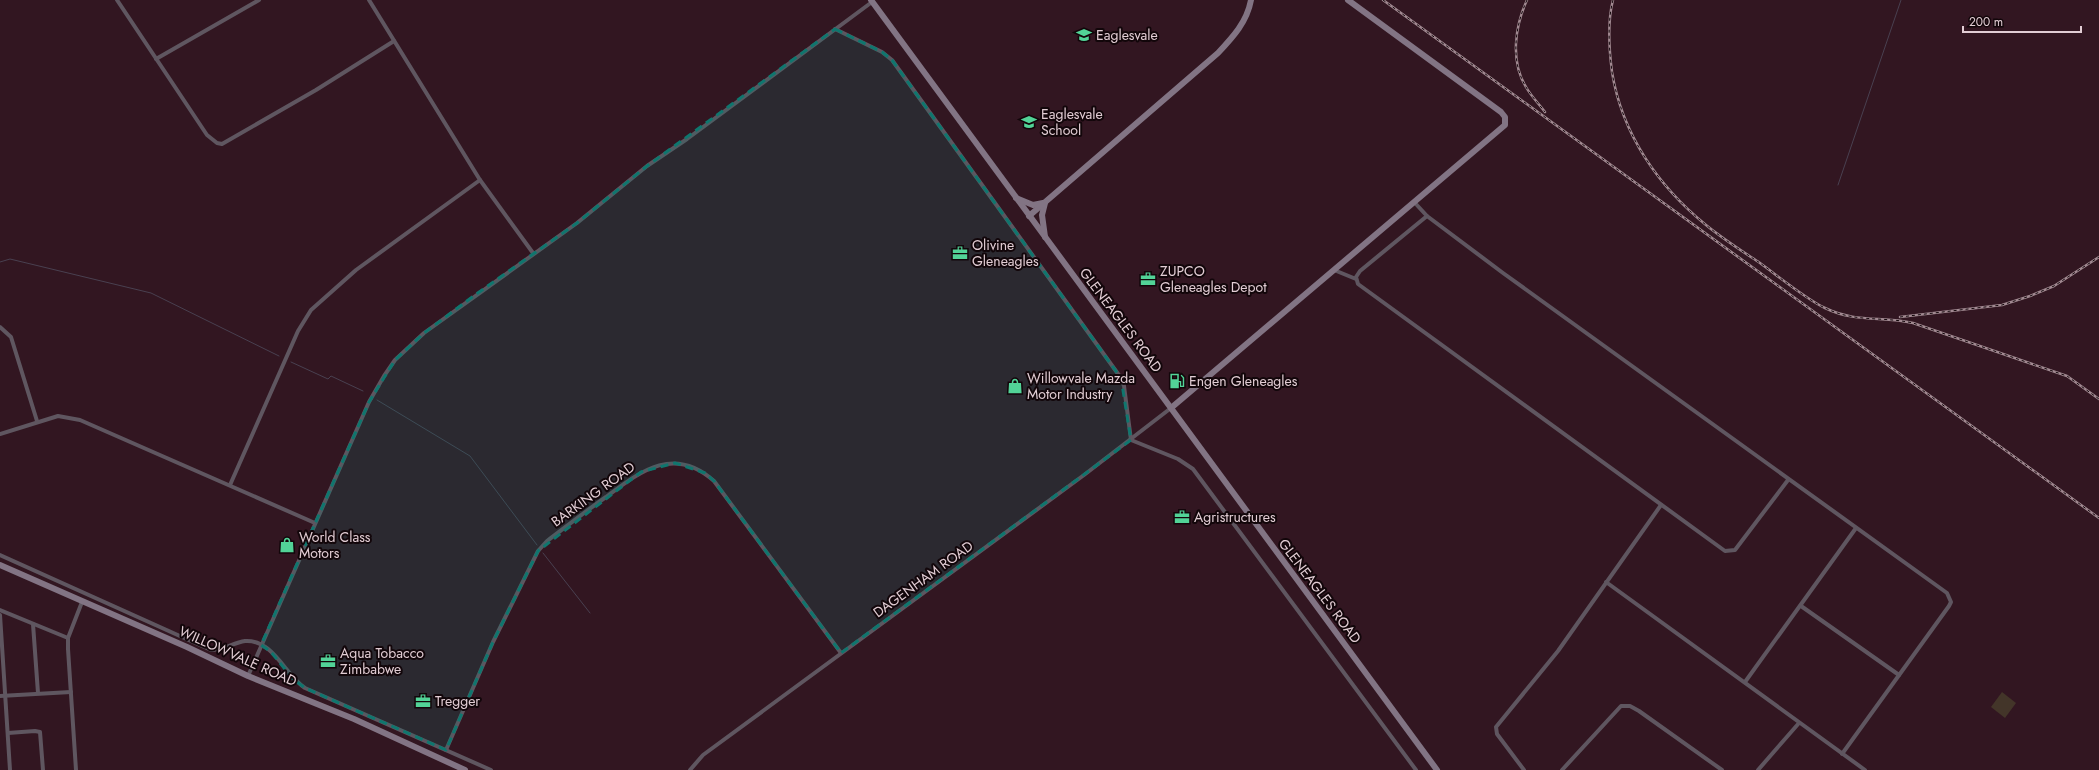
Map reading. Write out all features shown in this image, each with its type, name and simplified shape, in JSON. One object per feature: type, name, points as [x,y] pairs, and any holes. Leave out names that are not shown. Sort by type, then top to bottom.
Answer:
[{"type":"street","points":[[117,0],[207,135],[217,143],[222,144],[316,90],[394,41]]},
{"type":"street","points":[[156,59],[259,0]]},
{"type":"street","points":[[369,0],[480,180],[533,253]]},
{"type":"street","points":[[1029,216],[1218,53],[1238,30],[1248,12],[1251,0]]},
{"type":"street","points":[[248,676],[369,402],[384,376],[396,360],[424,333],[533,253],[577,223],[647,166],[687,139],[872,1]]},
{"type":"street","name":"GLENEAGLES ROAD","points":[[872,1],[1437,770]]},
{"type":"street","points":[[1171,408],[1502,129],[1506,120],[1501,112],[1352,1]]},
{"type":"street","points":[[835,29],[882,52],[892,60],[1121,378],[1124,386],[1131,440],[1178,459],[1193,469],[1225,515],[1416,770]]},
{"type":"street","points":[[230,485],[298,331],[311,310],[362,266],[480,180]]},
{"type":"street","points":[[1014,196],[1033,205],[1045,203]]},
{"type":"street","points":[[1045,203],[1042,215],[1046,239]]},
{"type":"street","points":[[1415,203],[1427,216],[1788,480],[1947,593],[1950,598],[1950,606],[1842,754]]},
{"type":"street","points":[[1356,279],[1360,271],[1427,216]]},
{"type":"street","points":[[1334,270],[1356,279],[1362,288],[1725,551],[1732,552],[1735,550],[1788,480]]},
{"type":"street","points":[[0,327],[10,337],[38,421]]},
{"type":"street","name":"DAGENHAM ROAD","points":[[690,770],[703,755],[1131,440],[1171,408]]},
{"type":"street","points":[[0,434],[58,416],[80,420],[315,523]]},
{"type":"street","name":"BARKING ROAD","points":[[446,750],[493,642],[538,551],[572,522],[641,472],[663,464],[675,463],[693,468],[705,473],[714,481],[841,653]]},
{"type":"street","points":[[1524,770],[1497,734],[1496,727],[1558,651],[1661,505]]},
{"type":"street","points":[[1745,682],[1856,528]]},
{"type":"street","points":[[0,555],[211,650],[219,650],[246,641],[261,646],[271,652],[293,680],[305,688],[491,770]]},
{"type":"street","name":"WILLOWVALE ROAD","points":[[0,566],[181,644],[248,676],[354,719],[464,770]]},
{"type":"street","points":[[1606,582],[1865,770]]},
{"type":"street","points":[[76,770],[68,638],[82,602]]},
{"type":"street","points":[[1801,606],[1899,675]]},
{"type":"street","points":[[0,610],[68,638]]},
{"type":"street","points":[[0,615],[2,696],[8,733],[10,770]]},
{"type":"street","points":[[33,624],[38,692]]},
{"type":"street","points":[[2,696],[38,692],[71,692]]},
{"type":"street","points":[[1562,770],[1606,720],[1621,706],[1625,705],[1639,711],[1722,770]]},
{"type":"street","points":[[1758,770],[1799,723]]},
{"type":"street","points":[[8,733],[40,732],[43,770]]},
{"type":"highlighted area","points":[[835,29],[882,52],[892,60],[1121,378],[1131,440],[841,653],[714,481],[705,473],[675,463],[641,472],[538,551],[493,642],[446,750],[305,688],[293,679],[271,652],[261,645],[369,402],[395,360],[424,333],[577,223],[647,166]]},
{"type":"shaded area","points":[[2002,692],[2016,703],[2005,718],[1991,707]]},
{"type":"waterway","points":[[1838,185],[1901,0]]},
{"type":"waterway","points":[[0,262],[10,259],[151,293],[279,356]]},
{"type":"waterway","points":[[291,362],[328,379],[331,376],[363,391]]},
{"type":"waterway","points":[[377,400],[470,456],[537,545]]},
{"type":"waterway","points":[[543,553],[590,613]]},
{"type":"railway","points":[[1383,0],[2099,518]]},
{"type":"railway","points":[[1527,0],[1517,32],[1516,55],[1521,77],[1526,87],[1545,112]]},
{"type":"railway","points":[[1613,0],[1609,27],[1610,54],[1617,95],[1624,117],[1633,137],[1658,176],[1672,193],[1706,225],[1817,304],[1836,313],[1847,316],[1913,323],[2067,376],[2099,399]]},
{"type":"railway","points":[[1900,317],[2002,305],[2054,286],[2099,257]]},
{"type":"place","name":"Eaglesvale","points":[[1084,35]]},
{"type":"place","name":"Eaglesvale School","points":[[1029,122]]},
{"type":"place","name":"Olivine Gleneagles","points":[[960,253]]},
{"type":"place","name":"ZUPCO Gleneagles Depot","points":[[1148,279]]},
{"type":"place","name":"Engen Gleneagles","points":[[1177,381]]},
{"type":"place","name":"Willowvale Mazda Motor Industry","points":[[1015,386]]},
{"type":"place","name":"Agristructures","points":[[1182,517]]},
{"type":"place","name":"World Class Motors","points":[[287,545]]},
{"type":"place","name":"Aqua Tobacco Zimbabwe","points":[[328,661]]},
{"type":"place","name":"Tregger","points":[[423,701]]}]
